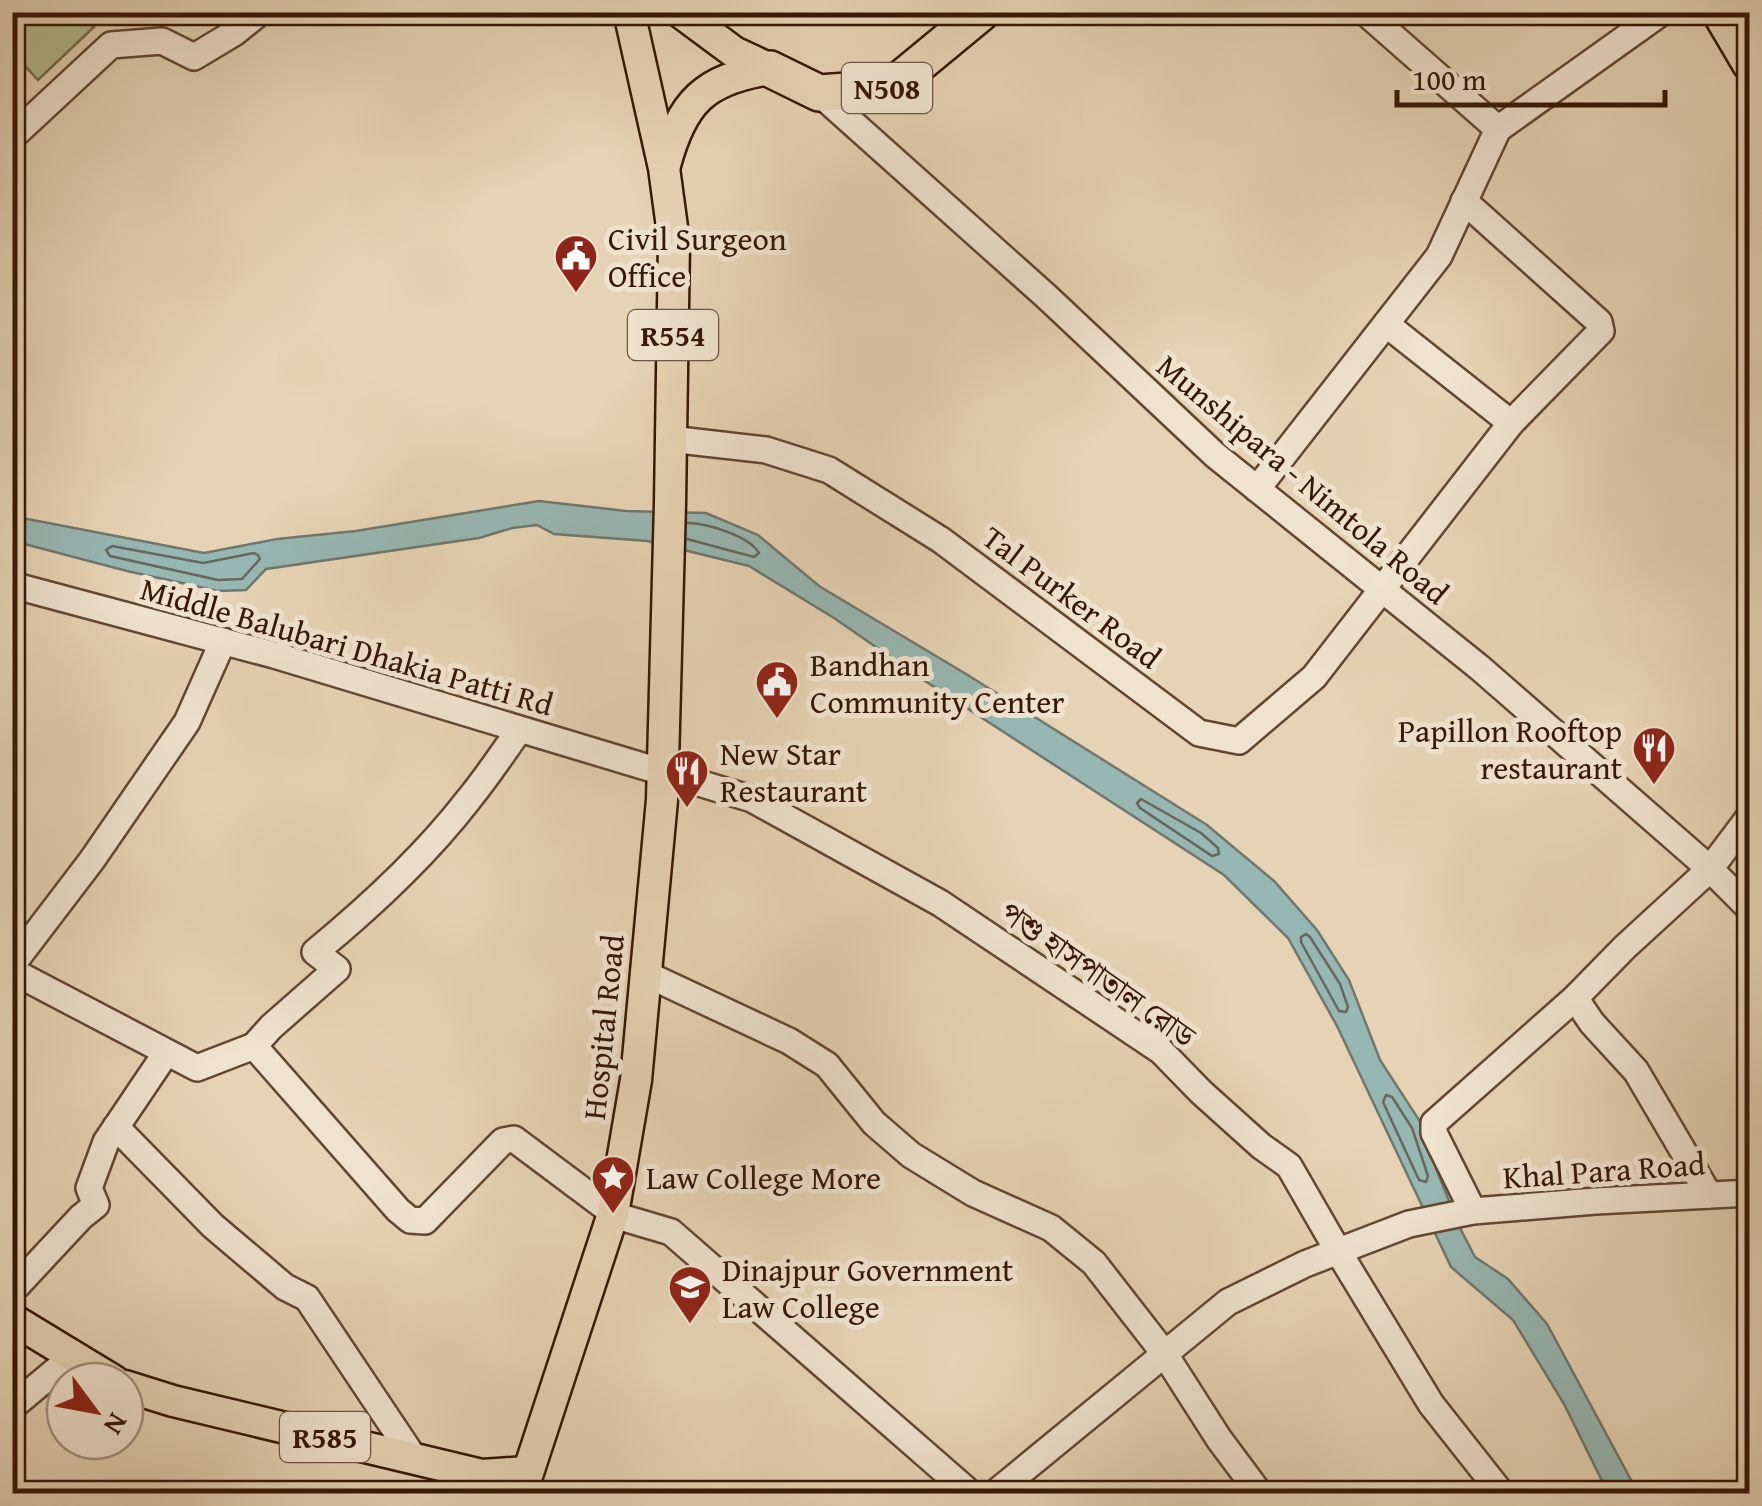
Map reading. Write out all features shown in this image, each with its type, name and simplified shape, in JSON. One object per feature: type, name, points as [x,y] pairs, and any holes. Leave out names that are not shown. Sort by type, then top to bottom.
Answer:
[{"type":"highway","name":"N508","points":[[770,69],[819,93],[890,88],[982,12]]},
{"type":"highway","points":[[1720,12],[1750,63]]},
{"type":"main road","name":"R554","points":[[629,12],[664,168],[674,242],[670,439]]},
{"type":"main road","points":[[680,12],[734,52],[770,69]]},
{"type":"main road","name":"R554","points":[[664,168],[680,120],[700,96],[716,83],[770,69]]},
{"type":"main road","name":"Hospital Road","points":[[522,1486],[606,1240],[636,1080],[662,800],[670,439]]},
{"type":"main road","points":[[12,1319],[79,1361]]},
{"type":"main road","name":"R585","points":[[145,1392],[522,1486]]},
{"type":"street","points":[[12,137],[111,45],[162,41],[194,57],[260,12]]},
{"type":"street","points":[[1366,12],[1498,129]]},
{"type":"street","points":[[1257,489],[1439,256],[1498,129],[1662,12]]},
{"type":"street","name":"Munshipara - Nimtola Road","points":[[819,93],[1047,297],[1215,455],[1480,668],[1710,868],[1750,909]]},
{"type":"street","points":[[1382,589],[1511,423],[1601,330],[1464,201]]},
{"type":"street","points":[[1386,324],[1511,423]]},
{"type":"street","name":"Tal Purker Road","points":[[670,439],[766,450],[828,470],[941,540],[1199,733],[1240,741],[1314,677],[1382,589]]},
{"type":"street","name":"Middle Balubari Dhakia Patti Rd","points":[[12,585],[224,641],[662,774]]},
{"type":"street","points":[[224,641],[187,722],[12,968],[197,1068],[254,1046],[337,969],[315,952],[426,850],[469,800],[519,730]]},
{"type":"street","name":"পশু হাসপাতাল রোড","points":[[662,774],[752,800],[888,875],[956,914],[1161,1051],[1237,1125],[1289,1166],[1432,1404],[1502,1494]]},
{"type":"street","points":[[1469,1212],[1434,1133],[1434,1122],[1575,998],[1710,868],[1750,816]]},
{"type":"street","points":[[646,974],[789,1042],[827,1065],[874,1123],[911,1155],[972,1193],[1050,1228],[1094,1263],[1164,1353],[1260,1494]]},
{"type":"street","points":[[1575,998],[1636,1071],[1708,1195]]},
{"type":"street","points":[[254,1046],[410,1220],[424,1222],[503,1142],[514,1138],[622,1220],[671,1232],[971,1494]]},
{"type":"street","points":[[12,1291],[96,1205],[89,1188],[106,1142],[166,1053]]},
{"type":"street","points":[[116,1127],[213,1226],[284,1287],[306,1298],[416,1461]]},
{"type":"street","name":"Khal Para Road","points":[[994,1494],[1228,1302],[1305,1264],[1409,1224],[1469,1212],[1750,1193]]},
{"type":"street","points":[[12,1407],[72,1357]]},
{"type":"green space","points":[[13,12],[80,13],[94,27],[38,80],[13,53]]},
{"type":"water","points":[[539,501],[626,511],[706,513],[758,535],[819,586],[1207,825],[1274,881],[1317,930],[1349,980],[1380,1060],[1421,1123],[1439,1176],[1475,1257],[1508,1279],[1547,1324],[1638,1493],[1608,1493],[1564,1404],[1513,1320],[1451,1267],[1337,1026],[1288,938],[1224,875],[749,566],[647,541],[554,534],[537,525],[479,538],[266,569],[246,590],[218,591],[13,541],[12,516],[204,553]]},
{"type":"place","name":"Civil Surgeon Office","points":[[576,294]]},
{"type":"place","name":"Bandhan Community Center","points":[[777,720]]},
{"type":"place","name":"Papillon Rooftop restaurant","points":[[1654,786]]},
{"type":"place","name":"New Star Restaurant","points":[[687,809]]},
{"type":"place","name":"Law College More","points":[[613,1215]]},
{"type":"place","name":"Dinajpur Government Law College","points":[[690,1325]]}]
